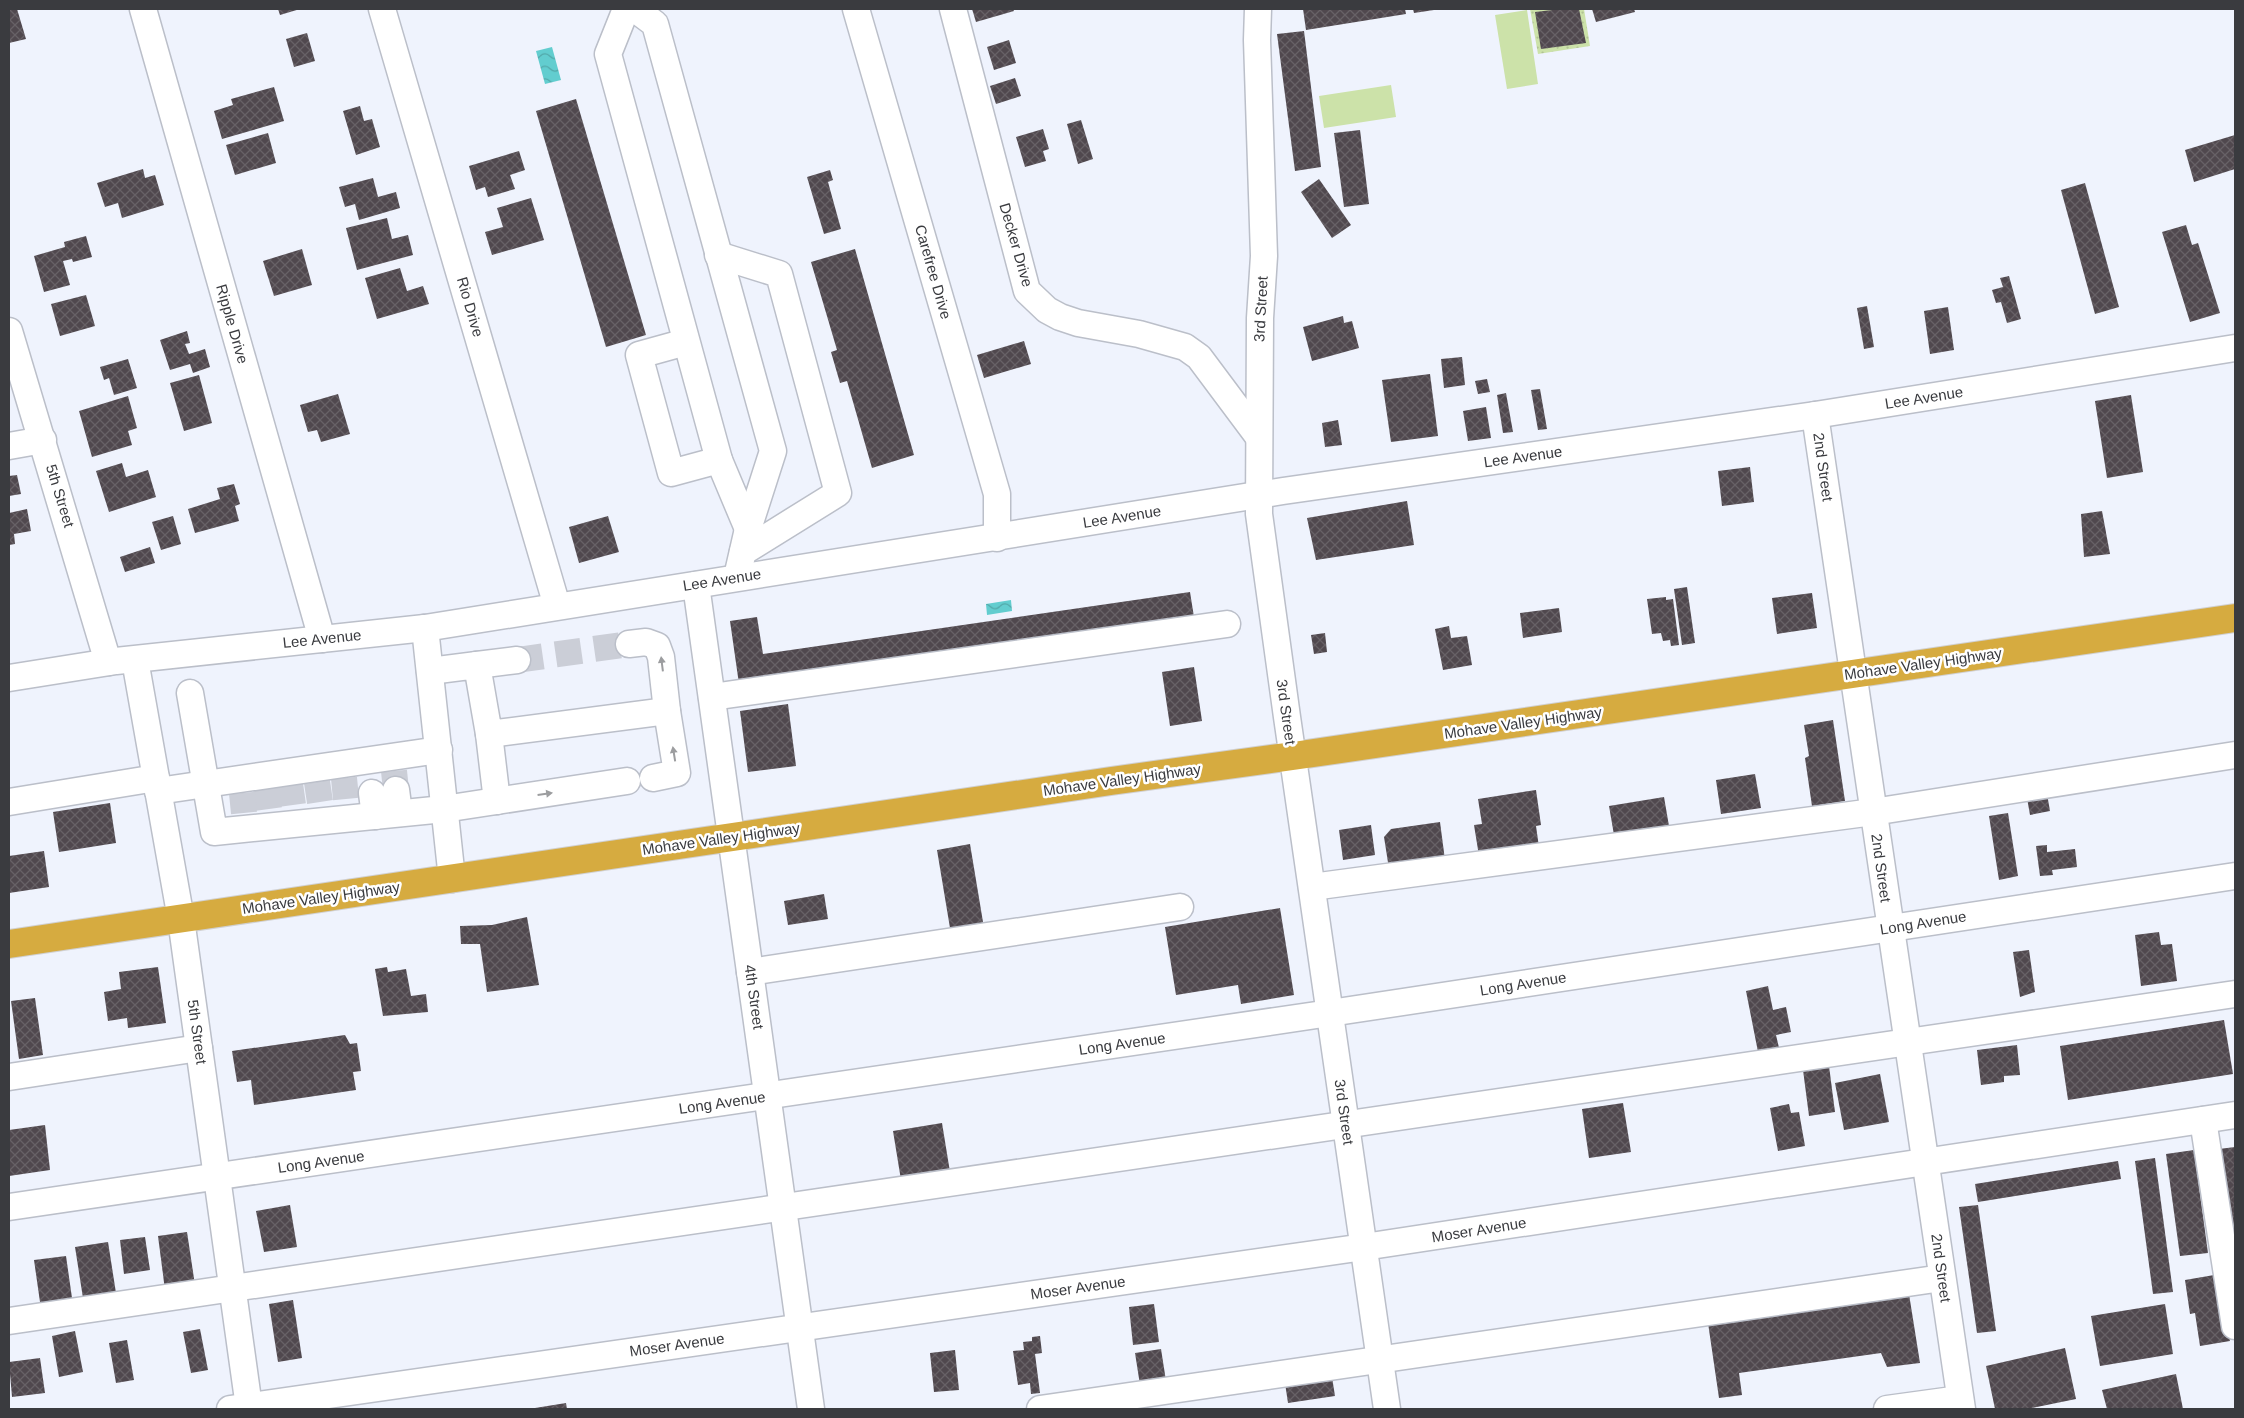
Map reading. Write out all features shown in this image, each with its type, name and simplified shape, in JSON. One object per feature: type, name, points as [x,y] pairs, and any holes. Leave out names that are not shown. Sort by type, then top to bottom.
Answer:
[{"type":"highway","name":"Mohave Valley Highway","points":[[9,944],[1101,782],[1293,756],[2235,618]]},
{"type":"street","name":"Ripple Drive","points":[[143,9],[322,638]]},
{"type":"street","name":"Rio Drive","points":[[382,9],[557,606]]},
{"type":"street","points":[[626,9],[608,54],[718,460],[745,541]]},
{"type":"street","points":[[635,9],[655,24],[773,451],[745,541],[737,577]]},
{"type":"street","name":"Carefree Drive","points":[[856,9],[997,494],[997,538]]},
{"type":"street","name":"Decker Drive","points":[[953,9],[1027,291],[1047,310],[1060,317],[1078,323],[1139,334],[1185,348],[1199,357],[1258,436]]},
{"type":"street","name":"3rd Street","points":[[1258,9],[1257,40],[1264,256],[1260,318],[1259,514],[1387,1409]]},
{"type":"street","points":[[718,255],[779,274],[838,493],[745,541]]},
{"type":"street","name":"5th Street","points":[[9,331],[108,662]]},
{"type":"street","points":[[686,342],[639,355],[671,473],[718,460]]},
{"type":"street","name":"Lee Avenue","points":[[9,678],[108,662],[425,628],[1260,495],[1815,415],[2235,348]]},
{"type":"street","name":"2nd Street","points":[[1815,415],[1961,1404]]},
{"type":"street","points":[[9,446],[43,440]]},
{"type":"street","name":"4th Street","points":[[696,585],[811,1409]]},
{"type":"street","points":[[712,697],[1227,624]]},
{"type":"street","points":[[425,628],[452,879]]},
{"type":"street","points":[[629,644],[646,642],[657,646],[661,657],[677,772],[653,778]]},
{"type":"street","name":"5th Street","points":[[135,660],[180,919],[233,1290],[240,1408]]},
{"type":"street","points":[[430,671],[517,660]]},
{"type":"street","points":[[477,666],[489,734],[497,801]]},
{"type":"street","points":[[190,693],[214,832],[267,800],[370,786],[444,809],[626,781]]},
{"type":"street","points":[[489,734],[667,711]]},
{"type":"street","points":[[9,802],[157,785],[205,784],[267,800],[370,786],[438,750]]},
{"type":"street","points":[[1312,887],[1873,812],[2235,755]]},
{"type":"street","name":"Long Avenue","points":[[9,1207],[768,1097],[2235,876]]},
{"type":"street","points":[[750,972],[1180,908]]},
{"type":"street","points":[[9,1321],[233,1290],[2235,994]]},
{"type":"street","points":[[9,1077],[199,1048]]},
{"type":"street","name":"Moser Avenue","points":[[240,1408],[1364,1247],[2235,1115]]},
{"type":"street","points":[[2203,1120],[2235,1326]]},
{"type":"street","points":[[1040,1409],[1942,1278]]},
{"type":"street","points":[[1887,1409],[1961,1404]]},
{"type":"green space","points":[[1530,9],[1584,9],[1590,46],[1538,54]]},
{"type":"green space","points":[[1527,10],[1538,84],[1507,89],[1495,15]]},
{"type":"green space","points":[[1391,85],[1396,117],[1324,128],[1319,96]]},
{"type":"water","points":[[552,47],[561,80],[545,84],[536,51]]},
{"type":"water","points":[[1011,600],[1012,611],[987,615],[986,604]]},
{"type":"building","points":[[17,9],[26,39],[9,43],[9,10]]},
{"type":"building","points":[[278,9],[300,9],[280,15]]},
{"type":"building","points":[[972,9],[1013,9],[1014,11],[976,22]]},
{"type":"building","points":[[1303,9],[1405,9],[1406,14],[1306,30]]},
{"type":"building","points":[[1413,9],[1434,9],[1434,10],[1414,13]]},
{"type":"building","points":[[1579,9],[1586,43],[1541,49],[1535,12]]},
{"type":"building","points":[[1592,9],[1634,9],[1635,12],[1596,22]]},
{"type":"building","points":[[1304,31],[1321,167],[1295,171],[1277,34]]},
{"type":"building","points":[[307,33],[315,61],[294,67],[286,39]]},
{"type":"building","points":[[1009,40],[1016,63],[994,70],[987,47]]},
{"type":"building","points":[[1015,78],[1021,96],[996,104],[990,86]]},
{"type":"building","points":[[274,87],[284,121],[222,139],[214,111],[233,105],[231,99]]},
{"type":"building","points":[[576,99],[646,335],[606,347],[536,111]]},
{"type":"building","points":[[360,106],[364,121],[372,119],[380,147],[356,155],[343,111]]},
{"type":"building","points":[[1081,120],[1093,159],[1078,164],[1067,124]]},
{"type":"building","points":[[1043,129],[1049,149],[1043,151],[1046,161],[1025,167],[1016,137]]},
{"type":"building","points":[[1360,130],[1369,204],[1344,207],[1334,133]]},
{"type":"building","points":[[268,133],[276,163],[235,175],[226,145]]},
{"type":"building","points":[[2235,135],[2235,169],[2194,182],[2185,150]]},
{"type":"building","points":[[519,151],[525,170],[510,175],[515,189],[488,197],[485,187],[476,190],[469,166]]},
{"type":"building","points":[[143,169],[145,178],[155,175],[164,205],[122,218],[118,203],[105,207],[97,183]]},
{"type":"building","points":[[830,170],[833,180],[828,182],[841,229],[824,234],[807,177]]},
{"type":"building","points":[[373,178],[378,197],[396,192],[400,208],[359,220],[355,204],[345,207],[339,187]]},
{"type":"building","points":[[1319,179],[1351,225],[1332,238],[1301,192]]},
{"type":"building","points":[[2085,183],[2119,307],[2095,314],[2061,190]]},
{"type":"building","points":[[531,198],[544,240],[492,255],[485,232],[503,227],[497,208]]},
{"type":"building","points":[[387,218],[392,239],[408,235],[413,255],[357,270],[346,228]]},
{"type":"building","points":[[2186,225],[2192,245],[2198,243],[2220,313],[2190,322],[2162,232]]},
{"type":"building","points":[[86,236],[92,257],[73,262],[72,259],[63,261],[70,285],[44,292],[34,256],[65,247],[64,242]]},
{"type":"building","points":[[302,249],[312,285],[274,296],[263,261]]},
{"type":"building","points":[[855,249],[914,455],[872,468],[847,381],[840,383],[831,352],[837,350],[811,262]]},
{"type":"building","points":[[400,268],[407,291],[423,286],[429,304],[377,319],[365,278]]},
{"type":"building","points":[[2009,276],[2021,319],[2007,323],[2001,302],[1996,303],[1992,290],[2003,287],[2000,278]]},
{"type":"building","points":[[86,295],[95,326],[60,336],[51,304]]},
{"type":"building","points":[[1867,306],[1874,347],[1864,349],[1857,308]]},
{"type":"building","points":[[1948,307],[1954,350],[1930,354],[1924,311]]},
{"type":"building","points":[[1343,316],[1344,323],[1352,321],[1359,348],[1312,361],[1303,327]]},
{"type":"building","points":[[187,331],[190,343],[185,344],[189,354],[205,349],[210,367],[193,373],[190,364],[170,370],[160,340]]},
{"type":"building","points":[[1024,341],[1031,364],[984,378],[977,355]]},
{"type":"building","points":[[1462,357],[1465,385],[1444,388],[1441,359]]},
{"type":"building","points":[[128,359],[137,388],[114,395],[109,378],[104,380],[100,367]]},
{"type":"building","points":[[1430,374],[1438,436],[1391,442],[1382,380]]},
{"type":"building","points":[[199,375],[212,423],[184,431],[170,383]]},
{"type":"building","points":[[1487,379],[1490,392],[1478,394],[1475,381]]},
{"type":"building","points":[[1540,389],[1547,429],[1538,430],[1531,390]]},
{"type":"building","points":[[1506,393],[1513,432],[1503,433],[1497,395]]},
{"type":"building","points":[[338,394],[350,434],[321,442],[317,430],[308,432],[300,405]]},
{"type":"building","points":[[2131,395],[2143,472],[2107,478],[2095,401]]},
{"type":"building","points":[[128,396],[137,428],[128,431],[132,445],[92,457],[79,411]]},
{"type":"building","points":[[1486,407],[1491,438],[1468,441],[1463,411]]},
{"type":"building","points":[[1338,420],[1342,445],[1325,447],[1322,423]]},
{"type":"building","points":[[122,463],[126,477],[148,470],[156,497],[109,512],[96,471]]},
{"type":"building","points":[[1750,467],[1754,502],[1722,506],[1718,471]]},
{"type":"building","points":[[17,475],[21,494],[9,496],[9,476]]},
{"type":"building","points":[[234,484],[240,504],[235,506],[239,521],[195,533],[188,509],[220,499],[217,488]]},
{"type":"building","points":[[1407,501],[1414,545],[1316,560],[1307,518]]},
{"type":"building","points":[[27,509],[31,531],[14,534],[15,544],[9,545],[9,513]]},
{"type":"building","points":[[2102,511],[2110,554],[2084,557],[2081,514]]},
{"type":"building","points":[[173,516],[181,544],[161,550],[152,522]]},
{"type":"building","points":[[608,516],[619,552],[579,563],[569,527]]},
{"type":"building","points":[[150,547],[155,563],[125,572],[120,557]]},
{"type":"building","points":[[1687,587],[1695,643],[1682,645],[1674,589]]},
{"type":"building","points":[[1190,592],[1194,617],[739,684],[730,621],[757,617],[763,654]]},
{"type":"building","points":[[1812,593],[1817,628],[1777,634],[1772,598]]},
{"type":"building","points":[[1666,597],[1666,600],[1673,599],[1679,645],[1671,646],[1670,640],[1663,641],[1661,633],[1652,634],[1647,599]]},
{"type":"building","points":[[1559,608],[1562,632],[1523,638],[1520,613]]},
{"type":"building","points":[[1449,626],[1451,638],[1467,636],[1472,665],[1443,670],[1435,629]]},
{"type":"building","points":[[1325,633],[1327,652],[1314,654],[1311,635]]},
{"type":"building","points":[[1194,667],[1202,721],[1170,726],[1162,672]]},
{"type":"building","points":[[788,704],[796,766],[748,772],[740,711]]},
{"type":"building","points":[[1833,720],[1845,801],[1812,806],[1805,758],[1809,756],[1804,725]]},
{"type":"building","points":[[1755,774],[1761,808],[1721,814],[1716,780]]},
{"type":"building","points":[[1536,790],[1541,825],[1536,826],[1539,847],[1479,856],[1474,825],[1482,824],[1478,799]]},
{"type":"building","points":[[2047,794],[2050,811],[2030,815],[2027,798]]},
{"type":"building","points":[[1664,797],[1669,826],[1614,835],[1609,806]]},
{"type":"building","points":[[110,803],[116,843],[59,852],[53,812]]},
{"type":"building","points":[[2008,813],[2018,876],[1999,880],[1989,816]]},
{"type":"building","points":[[1440,822],[1445,860],[1389,869],[1384,837],[1391,829]]},
{"type":"building","points":[[1371,825],[1375,855],[1343,860],[1339,830]]},
{"type":"building","points":[[970,844],[984,928],[951,934],[937,850]]},
{"type":"building","points":[[2047,845],[2047,852],[2075,849],[2077,867],[2052,870],[2053,875],[2040,876],[2036,846]]},
{"type":"building","points":[[44,851],[49,887],[9,893],[9,856]]},
{"type":"building","points":[[824,894],[828,919],[788,925],[784,901]]},
{"type":"building","points":[[1280,908],[1294,995],[1241,1004],[1238,985],[1176,995],[1165,927]]},
{"type":"building","points":[[527,917],[539,985],[487,992],[480,944],[461,944],[460,926],[492,925]]},
{"type":"building","points":[[2159,932],[2161,945],[2172,944],[2177,981],[2141,986],[2135,935]]},
{"type":"building","points":[[2029,950],[2035,992],[2020,997],[2013,952]]},
{"type":"building","points":[[158,967],[166,1023],[128,1028],[127,1018],[108,1021],[104,992],[121,989],[119,972]]},
{"type":"building","points":[[387,967],[388,972],[406,969],[411,996],[426,994],[428,1012],[383,1016],[375,969]]},
{"type":"building","points":[[1768,986],[1773,1010],[1786,1007],[1791,1032],[1776,1035],[1780,1052],[1759,1057],[1746,991]]},
{"type":"building","points":[[35,998],[43,1055],[19,1059],[11,1001]]},
{"type":"building","points":[[2224,1020],[2233,1074],[2068,1100],[2060,1046]]},
{"type":"building","points":[[345,1035],[350,1044],[357,1043],[361,1071],[353,1072],[356,1090],[254,1105],[251,1080],[237,1082],[232,1051]]},
{"type":"building","points":[[2017,1045],[2020,1075],[2004,1076],[2004,1082],[1981,1085],[1977,1050]]},
{"type":"building","points":[[1829,1066],[1835,1112],[1809,1116],[1803,1070]]},
{"type":"building","points":[[1880,1074],[1889,1122],[1844,1130],[1835,1083]]},
{"type":"building","points":[[1623,1103],[1631,1152],[1589,1158],[1582,1109]]},
{"type":"building","points":[[1789,1104],[1791,1113],[1799,1112],[1805,1146],[1778,1151],[1770,1108]]},
{"type":"building","points":[[942,1123],[950,1172],[901,1180],[893,1131]]},
{"type":"building","points":[[45,1125],[50,1170],[9,1176],[9,1130]]},
{"type":"building","points":[[2235,1147],[2235,1256],[2219,1149]]},
{"type":"building","points":[[2194,1150],[2208,1253],[2180,1256],[2166,1154]]},
{"type":"building","points":[[2155,1158],[2173,1292],[2153,1294],[2135,1161]]},
{"type":"building","points":[[2118,1161],[2121,1179],[1978,1202],[1975,1184]]},
{"type":"building","points":[[290,1205],[297,1247],[264,1252],[256,1211]]},
{"type":"building","points":[[1978,1205],[1996,1331],[1977,1333],[1959,1207]]},
{"type":"building","points":[[187,1232],[195,1285],[165,1290],[158,1236]]},
{"type":"building","points":[[145,1237],[150,1270],[124,1274],[120,1240]]},
{"type":"building","points":[[108,1242],[116,1293],[83,1298],[75,1247]]},
{"type":"building","points":[[66,1256],[73,1305],[41,1309],[34,1260]]},
{"type":"building","points":[[2220,1274],[2230,1341],[2200,1346],[2195,1313],[2190,1314],[2185,1280]]},
{"type":"building","points":[[1909,1294],[1920,1363],[1887,1367],[1881,1353],[1739,1373],[1742,1395],[1719,1398],[1708,1323]]},
{"type":"building","points":[[293,1300],[302,1358],[278,1362],[269,1304]]},
{"type":"building","points":[[1154,1304],[1159,1342],[1133,1345],[1129,1307]]},
{"type":"building","points":[[2165,1304],[2173,1354],[2100,1366],[2091,1316]]},
{"type":"building","points":[[200,1329],[208,1370],[191,1373],[183,1332]]},
{"type":"building","points":[[75,1331],[83,1372],[59,1377],[52,1336]]},
{"type":"building","points":[[1040,1336],[1042,1353],[1035,1354],[1040,1393],[1031,1394],[1030,1383],[1018,1385],[1013,1351],[1024,1350],[1023,1342],[1032,1341],[1032,1337]]},
{"type":"building","points":[[127,1340],[134,1380],[116,1383],[109,1343]]},
{"type":"building","points":[[2065,1348],[2076,1399],[2027,1409],[1995,1409],[1986,1366]]},
{"type":"building","points":[[1161,1349],[1166,1381],[1140,1385],[1135,1353]]},
{"type":"building","points":[[955,1350],[959,1390],[934,1392],[930,1353]]},
{"type":"building","points":[[40,1358],[45,1393],[12,1397],[9,1362]]},
{"type":"building","points":[[2176,1374],[2183,1409],[2107,1409],[2102,1390]]},
{"type":"building","points":[[1332,1377],[1335,1396],[1288,1403],[1285,1383]]},
{"type":"building","points":[[566,1403],[567,1409],[535,1409],[535,1408]]},
{"type":"tunnel","points":[[517,660],[629,644]]},
{"type":"tunnel","points":[[394,771],[396,790]]},
{"type":"tunnel","points":[[344,778],[346,799]]},
{"type":"tunnel","points":[[317,782],[320,802]]},
{"type":"tunnel","points":[[290,784],[293,805]]},
{"type":"tunnel","points":[[266,788],[269,809]]},
{"type":"tunnel","points":[[242,793],[244,813]]}]
